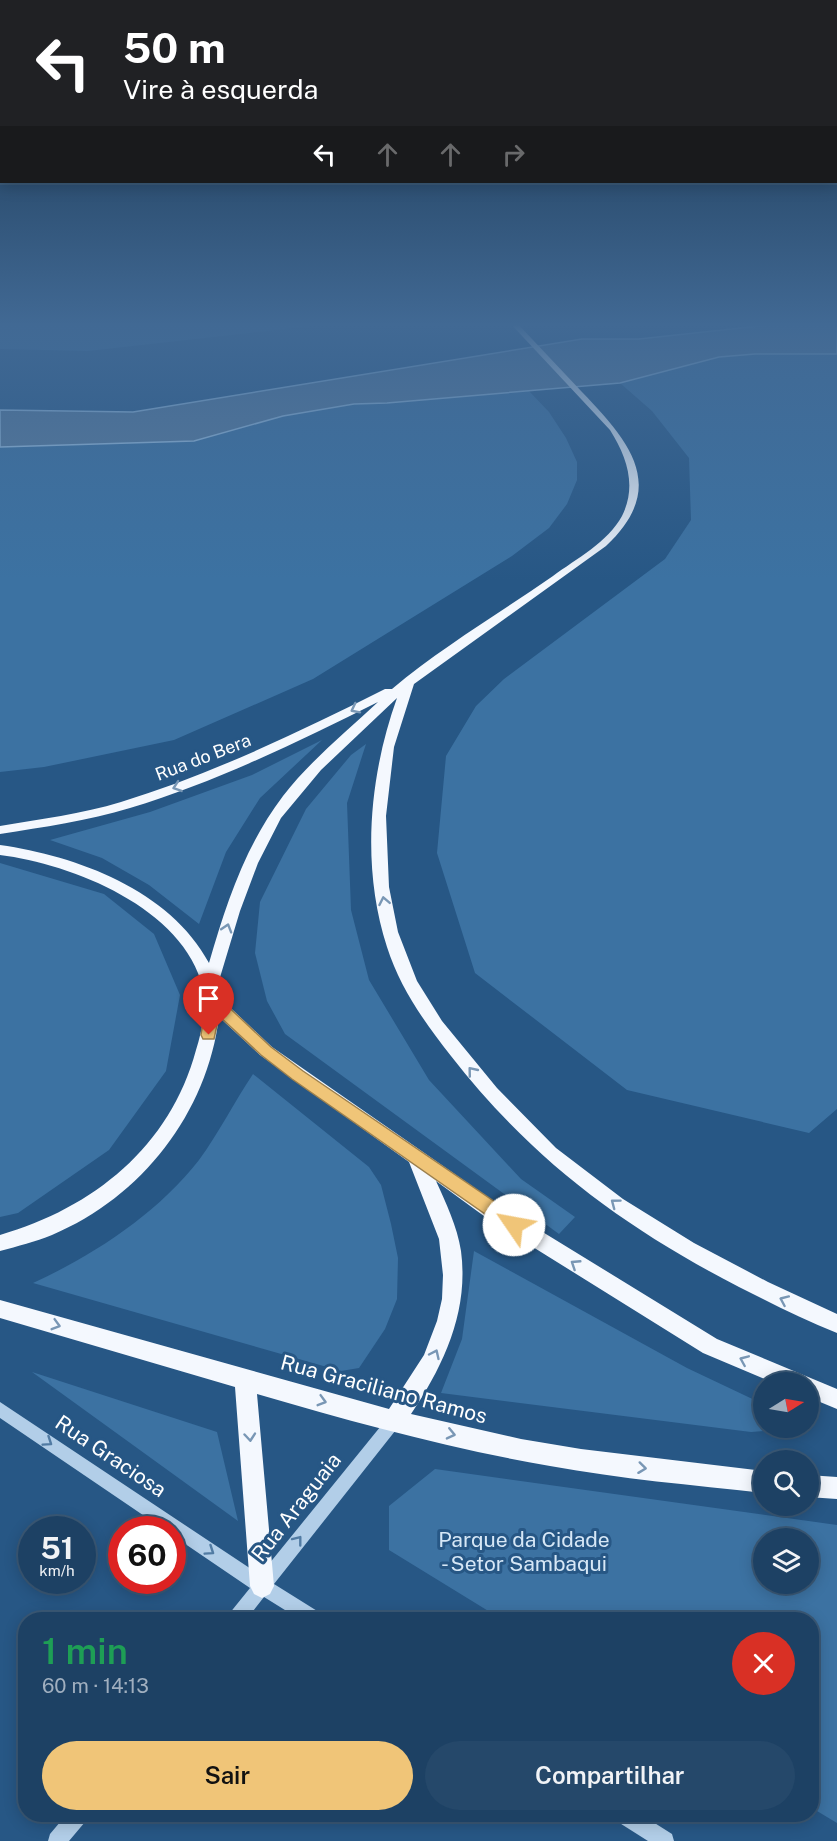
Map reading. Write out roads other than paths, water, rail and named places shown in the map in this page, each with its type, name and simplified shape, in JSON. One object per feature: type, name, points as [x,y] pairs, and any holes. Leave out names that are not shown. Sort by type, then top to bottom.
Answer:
[{"type":"main road","name":"Rua do Bera","points":[[0,1243],[51,1227],[115,1188],[163,1139],[192,1090],[206,1051],[212,993],[230,920],[249,869],[265,835],[288,799],[321,762],[408,682],[595,550],[626,519],[636,492],[633,467],[627,449],[594,408]]},
{"type":"main road","name":"Rua do Bera","points":[[0,830],[70,819],[124,805],[188,784],[303,735],[408,682]]},
{"type":"main road","points":[[408,682],[388,747],[379,813],[381,884],[390,934],[408,981],[435,1025],[491,1095],[542,1145],[626,1211],[756,1288],[837,1324]]},
{"type":"main road","points":[[0,850],[30,853],[72,865],[107,880],[146,904],[175,927],[198,956],[212,993],[266,1051],[417,1159],[580,1267],[710,1346],[772,1372]]},
{"type":"main road","points":[[394,1421],[423,1379],[447,1328],[453,1287],[450,1249],[417,1159]]},
{"type":"main road","name":"Rua Graciliano Ramos","points":[[0,1309],[394,1421],[523,1450],[640,1468],[753,1481]]},
{"type":"main road","points":[[245,1379],[262,1586]]},
{"type":"main road","points":[[819,1392],[837,1399]]},
{"type":"main road","points":[[819,1487],[837,1488]]},
{"type":"street","name":"Rua Graciosa","points":[[0,1409],[303,1612]]},
{"type":"street","name":"Rua Araguaia","points":[[241,1612],[394,1421]]},
{"type":"street","points":[[57,1841],[72,1822]]},
{"type":"street","points":[[636,1822],[665,1841]]},
{"type":"park label","name":"Parque da Cidade - Setor Sambaqui","points":[[524,1551]]}]
